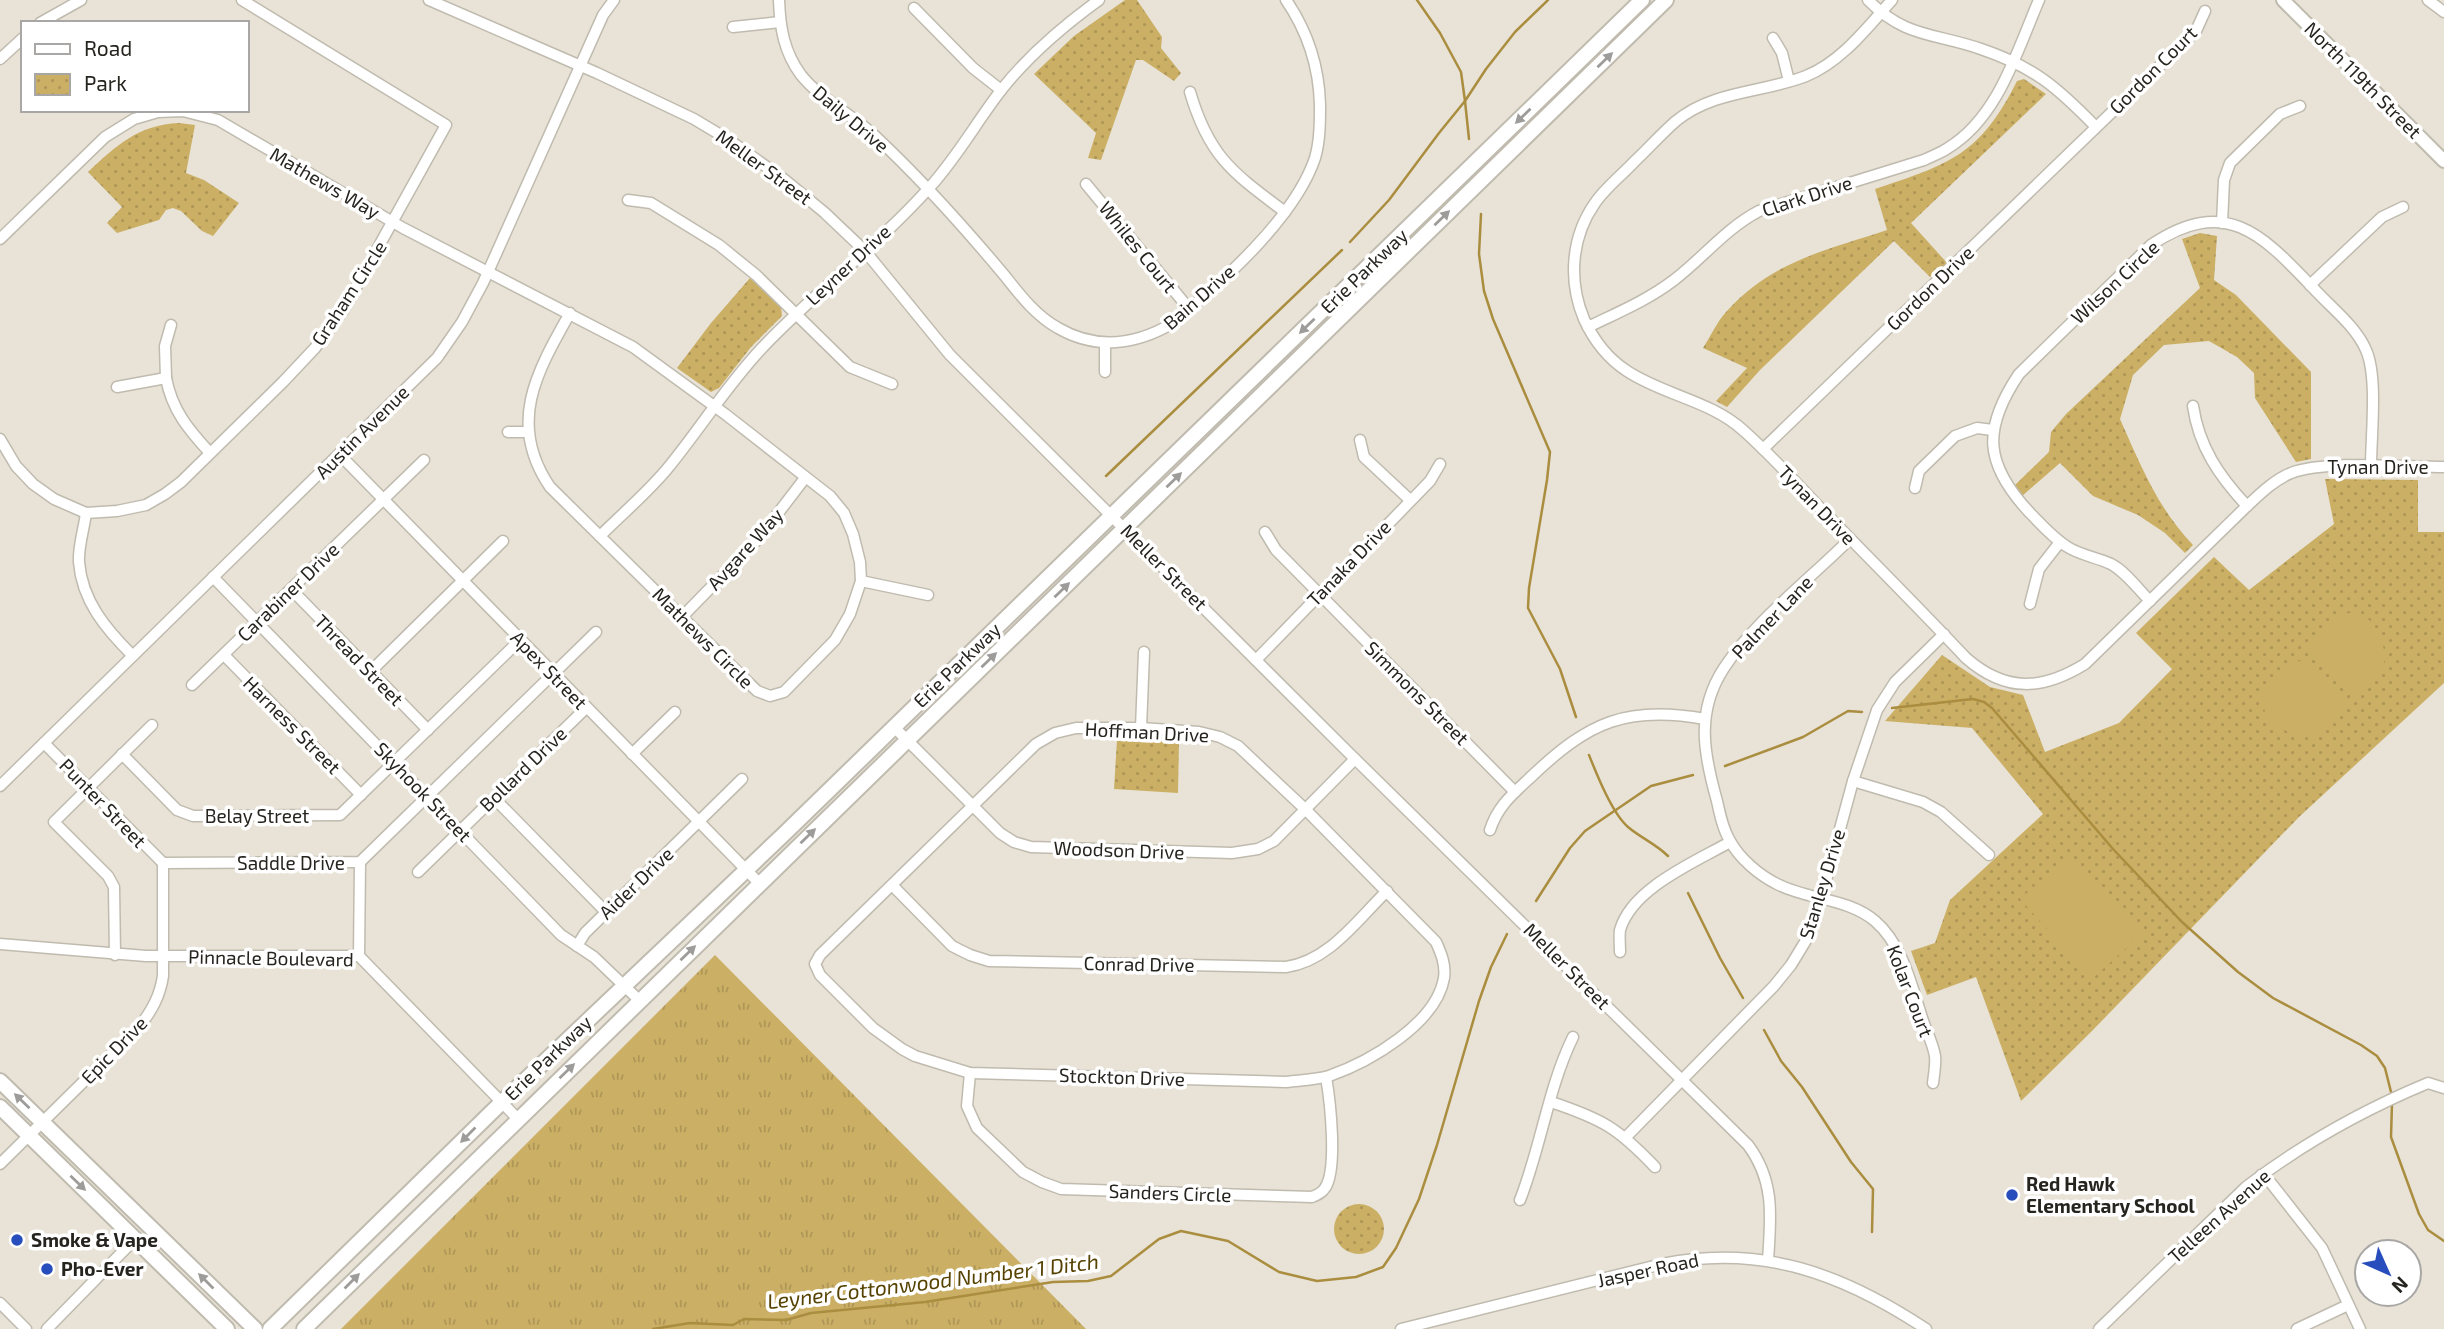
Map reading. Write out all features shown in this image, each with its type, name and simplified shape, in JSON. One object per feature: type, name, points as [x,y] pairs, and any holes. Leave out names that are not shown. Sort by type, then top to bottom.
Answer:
[{"type":"main road","name":"Erie Parkway","points":[[270,1329],[1642,0]]},
{"type":"main road","name":"Erie Parkway","points":[[304,1329],[1666,0]]},
{"type":"main road","points":[[0,1081],[255,1329]]},
{"type":"main road","points":[[0,1107],[227,1329]]},
{"type":"street","points":[[44,21],[81,0]]},
{"type":"street","name":"Graham Circle","points":[[0,439],[16,466],[33,484],[54,499],[86,513],[117,512],[146,505],[181,482],[283,383],[314,348],[344,309],[393,222],[446,125],[242,0]]},
{"type":"street","name":"Meller Street","points":[[429,0],[580,65],[694,119],[785,180],[825,213],[864,251],[950,355],[1355,759],[1734,1130],[1758,1159],[1766,1176],[1771,1213],[1768,1260]]},
{"type":"street","name":"Austin Avenue","points":[[0,786],[437,358],[462,321],[488,272],[603,15],[614,0]]},
{"type":"street","name":"Daily Drive","points":[[779,0],[783,40],[790,57],[803,76],[822,96],[873,134],[928,190]]},
{"type":"street","name":"Leyner Drive","points":[[600,537],[665,471],[751,360],[796,313],[928,190],[950,165],[1020,67],[1051,37],[1098,0]]},
{"type":"street","name":"Bain Drive","points":[[928,190],[1037,314],[1057,328],[1080,338],[1105,344],[1157,333],[1190,310],[1270,231],[1304,183],[1314,158],[1320,118],[1320,88],[1312,49],[1298,17],[1286,0]]},
{"type":"street","points":[[1868,0],[1881,13],[1902,26],[1927,36],[1979,48],[2030,69],[2060,90],[2096,127]]},
{"type":"street","name":"Tynan Drive","points":[[1892,0],[1840,56],[1823,68],[1789,81],[1724,96],[1697,107],[1677,120],[1595,202],[1577,241],[1574,284],[1588,327],[1611,360],[1628,372],[1733,421],[1966,658],[1989,675],[2008,682],[2029,685],[2050,682],[2085,664],[2247,506],[2267,488],[2291,473],[2322,467],[2444,467]]},
{"type":"street","name":"Clark Drive","points":[[1588,327],[1655,294],[1677,278],[1738,222],[1759,211],[1923,160],[1948,148],[1967,134],[1984,116],[2012,62],[2039,0]]},
{"type":"street","name":"North 119th Street","points":[[2283,0],[2444,161]]},
{"type":"street","points":[[2428,0],[2444,12]]},
{"type":"street","points":[[914,8],[973,68],[1001,90]]},
{"type":"street","name":"Gordon Court","points":[[2096,127],[2196,31],[2205,11]]},
{"type":"street","points":[[733,27],[780,22]]},
{"type":"street","points":[[1773,38],[1782,53],[1789,81]]},
{"type":"street","points":[[0,59],[21,40]]},
{"type":"street","points":[[1191,92],[1207,137],[1227,166],[1285,212]]},
{"type":"street","points":[[2222,223],[2224,180],[2230,163],[2280,114],[2300,106]]},
{"type":"street","name":"Mathews Way","points":[[0,239],[105,137],[134,119],[158,112]]},
{"type":"street","name":"Mathews Way","points":[[187,112],[218,120],[393,222],[488,272]]},
{"type":"street","name":"Gordon Drive","points":[[1763,449],[2096,127]]},
{"type":"street","name":"Whiles Court","points":[[1086,184],[1190,310]]},
{"type":"street","points":[[628,200],[651,203],[699,232],[756,275],[850,367],[892,384]]},
{"type":"street","points":[[2310,285],[2382,217],[2403,207]]},
{"type":"street","name":"Wilson Circle","points":[[2150,601],[2113,565],[2079,553],[2060,542],[2014,496],[1998,468],[1993,430],[2003,398],[2019,374],[2151,245],[2182,226],[2222,223],[2248,230],[2267,241],[2354,330],[2366,349],[2371,369],[2371,466]]},
{"type":"street","name":"Mathews Circle","points":[[488,272],[570,313],[634,347],[830,496],[844,513],[853,534],[861,581],[850,614],[835,640],[784,692],[770,696],[757,691],[550,488],[540,472],[528,432],[527,417],[535,380],[570,313]]},
{"type":"street","points":[[170,325],[165,346],[169,395],[186,428],[210,453]]},
{"type":"street","points":[[1105,344],[1105,372]]},
{"type":"street","points":[[117,387],[166,378]]},
{"type":"street","points":[[2193,406],[2196,426],[2209,458],[2247,506]]},
{"type":"street","points":[[1915,488],[1919,471],[1955,436],[1977,428],[1993,430]]},
{"type":"street","points":[[508,432],[528,432]]},
{"type":"street","points":[[1360,440],[1364,457],[1410,500]]},
{"type":"street","name":"Apex Street","points":[[340,455],[760,884]]},
{"type":"street","name":"Carabiner Drive","points":[[192,685],[424,460]]},
{"type":"street","name":"Tanaka Drive","points":[[1256,660],[1430,481],[1440,464]]},
{"type":"street","name":"Avgare Way","points":[[682,617],[759,538],[805,478]]},
{"type":"street","points":[[86,513],[79,560],[84,589],[98,618],[132,655]]},
{"type":"street","name":"Simmons Street","points":[[1265,531],[1276,550],[1515,792]]},
{"type":"street","name":"Palmer Lane","points":[[1821,899],[1778,885],[1756,871],[1730,842],[1707,766],[1703,735],[1712,693],[1734,653],[1850,539]]},
{"type":"street","points":[[371,671],[503,541]]},
{"type":"street","points":[[2030,604],[2039,569],[2060,542]]},
{"type":"street","name":"Skyhook Street","points":[[213,577],[561,935],[594,957],[639,1000]]},
{"type":"street","points":[[861,581],[928,595]]},
{"type":"street","name":"Thread Street","points":[[291,589],[428,730]]},
{"type":"street","name":"Saddle Drive","points":[[163,863],[360,862],[596,632]]},
{"type":"street","name":"Stanley Drive","points":[[1626,1137],[1774,986],[1791,965],[1805,942],[1821,899],[1871,725],[1895,682],[1944,634]]},
{"type":"street","name":"Belay Street","points":[[122,754],[177,810],[193,816],[340,815],[520,640]]},
{"type":"street","points":[[1140,728],[1144,652]]},
{"type":"street","name":"Harness Street","points":[[224,655],[361,795]]},
{"type":"street","name":"Bollard Drive","points":[[418,872],[586,708]]},
{"type":"street","points":[[632,754],[675,712]]},
{"type":"street","points":[[1490,830],[1495,813],[1515,792],[1569,743],[1598,727],[1620,719],[1649,714],[1705,719]]},
{"type":"street","points":[[115,955],[114,887],[108,876],[54,822],[152,725]]},
{"type":"street","name":"Woodson Drive","points":[[894,727],[1000,833],[1014,842],[1031,847],[1232,853],[1258,849],[1274,841],[1355,759]]},
{"type":"street","name":"Hoffman Drive","points":[[816,964],[820,955],[1037,744],[1055,733],[1076,728],[1140,728],[1199,732],[1238,746],[1429,933],[1444,962],[1444,978],[1439,994]]},
{"type":"street","name":"Punter Street","points":[[44,743],[163,863]]},
{"type":"street","name":"Aider Drive","points":[[577,946],[584,933],[742,779]]},
{"type":"street","points":[[1853,781],[1923,802],[1941,812],[1989,855]]},
{"type":"street","points":[[494,798],[606,912]]},
{"type":"street","points":[[1620,952],[1620,931],[1629,912],[1640,898],[1730,842]]},
{"type":"street","points":[[359,956],[360,862]]},
{"type":"street","name":"Epic Drive","points":[[0,1164],[140,1026],[153,1009],[161,988],[163,863]]},
{"type":"street","name":"Conrad Drive","points":[[892,885],[952,946],[970,956],[989,961],[1286,967],[1310,961],[1328,950],[1387,891]]},
{"type":"street","name":"Kolar Court","points":[[1821,899],[1860,912],[1884,930],[1893,942],[1908,974],[1936,1058],[1933,1083]]},
{"type":"street","name":"Pinnacle Boulevard","points":[[0,944],[163,957],[359,956],[518,1119]]},
{"type":"street","name":"Stockton Drive","points":[[816,964],[820,975],[855,1011],[891,1041],[915,1056],[970,1073],[1286,1082],[1326,1077],[1385,1049],[1423,1016],[1439,994]]},
{"type":"street","points":[[1520,1199],[1563,1058],[1573,1037]]},
{"type":"street","name":"Sanders Circle","points":[[970,1073],[967,1106],[977,1128],[1012,1163],[1042,1182],[1061,1189],[1312,1197],[1323,1191],[1330,1177],[1332,1114],[1326,1077]]},
{"type":"street","name":"Telleen Avenue","points":[[2099,1329],[2261,1175],[2322,1134],[2392,1098],[2428,1083],[2444,1088]]},
{"type":"street","points":[[1551,1102],[1585,1113],[1626,1137],[1655,1167]]},
{"type":"street","points":[[2261,1175],[2271,1183],[2322,1248],[2360,1329]]},
{"type":"street","points":[[47,1329],[135,1239]]},
{"type":"street","name":"Jasper Road","points":[[1401,1329],[1690,1258],[1744,1257],[1768,1260],[1850,1286],[1889,1304],[1926,1329]]},
{"type":"street","points":[[0,1303],[26,1329]]},
{"type":"street","points":[[2297,1329],[2348,1305]]},
{"type":"green space","points":[[1125,0],[1137,0],[1162,37],[1161,48],[1181,73],[1174,81],[1143,60],[1136,60],[1101,160],[1088,158],[1096,133],[1034,74],[1074,36]]},
{"type":"green space","points":[[2024,79],[2046,94],[1911,223],[1948,264],[1930,277],[1894,241],[1760,370],[1727,407],[1716,401],[1747,368],[1703,348],[1726,312],[1744,295],[1781,269],[1821,252],[1887,230],[1875,189],[1924,172],[1960,153],[1990,126],[2017,81]]},
{"type":"green space","points":[[179,123],[195,125],[186,173],[204,180],[239,203],[213,236],[202,231],[181,211],[173,208],[166,210],[159,220],[117,233],[107,223],[122,207],[88,172],[119,145],[140,132]]},
{"type":"green space","points":[[2200,233],[2217,236],[2214,280],[2236,295],[2311,372],[2311,459],[2296,462],[2255,398],[2254,373],[2237,357],[2209,341],[2164,345],[2133,375],[2120,419],[2160,501],[2193,545],[2185,553],[2165,533],[2138,515],[2093,496],[2060,463],[2022,496],[2014,486],[2049,452],[2051,432],[2066,414],[2200,288],[2182,239]]},
{"type":"green space","points":[[750,278],[781,307],[782,316],[751,347],[719,388],[711,392],[677,368]]},
{"type":"green space","points":[[2325,479],[2418,480],[2418,532],[2444,532],[2444,683],[2299,817],[2021,1101],[1976,977],[1927,995],[1911,951],[1935,943],[1950,900],[2043,814],[1972,728],[1885,721],[1942,655],[1990,687],[2023,695],[2045,752],[2119,723],[2172,669],[2136,633],[2214,557],[2249,590],[2334,524]]},
{"type":"green space","points":[[2343,612],[2367,617],[2385,653],[2376,679],[2356,700],[2310,654],[2310,646]]},
{"type":"green space","points":[[2302,661],[2349,707],[2328,727],[2311,736],[2293,734],[2267,720],[2261,696],[2294,662]]},
{"type":"green space","points":[[1117,740],[1179,742],[1178,793],[1114,789]]},
{"type":"green space","points":[[2070,854],[2142,934],[2092,979],[2020,899]]},
{"type":"green space","points":[[715,955],[1086,1329],[341,1329]]},
{"type":"green space","points":[[1359,1204],[1377,1211],[1384,1229],[1377,1247],[1359,1254],[1341,1247],[1334,1229],[1341,1211]]},
{"type":"waterway","points":[[1350,242],[1389,200],[1465,101],[1461,72],[1440,33],[1417,0]]},
{"type":"waterway","points":[[1469,139],[1465,101],[1515,32],[1548,0]]},
{"type":"waterway","points":[[1481,214],[1479,254],[1484,291],[1493,319],[1550,452],[1528,608],[1560,669],[1576,717]]},
{"type":"waterway","points":[[1106,476],[1342,250]]},
{"type":"waterway","name":"Leyner Cottonwood Number 1 Ditch","points":[[1892,708],[1973,699],[1992,708],[2113,849],[2182,922],[2238,972],[2273,998],[2377,1056],[2385,1068],[2392,1096]]},
{"type":"waterway","name":"Leyner Cottonwood Number 1 Ditch","points":[[1725,766],[1803,737],[1848,711],[1862,712]]},
{"type":"waterway","points":[[1589,755],[1622,821],[1668,856]]},
{"type":"waterway","name":"Leyner Cottonwood Number 1 Ditch","points":[[1536,901],[1570,848],[1585,831],[1651,786],[1693,775]]},
{"type":"waterway","points":[[1688,893],[1743,998]]},
{"type":"waterway","name":"Leyner Cottonwood Number 1 Ditch","points":[[653,1329],[690,1323],[733,1325],[744,1319],[786,1320],[811,1313],[925,1302],[1053,1282],[1088,1281],[1111,1276],[1159,1239],[1181,1231],[1228,1241],[1279,1272],[1317,1281],[1356,1277],[1383,1267],[1396,1248],[1419,1199],[1479,1001],[1507,934]]},
{"type":"waterway","points":[[1764,1030],[1781,1061],[1802,1087],[1851,1162],[1873,1189],[1872,1232]]},
{"type":"waterway","name":"Leyner Cottonwood Number 1 Ditch","points":[[2392,1103],[2391,1137],[2419,1214],[2428,1230],[2444,1241]]},
{"type":"place","name":"Red Hawk Elementary School","points":[[2012,1195]]},
{"type":"place","name":"Smoke & Vape","points":[[17,1240]]},
{"type":"place","name":"Pho-Ever","points":[[47,1269]]}]
